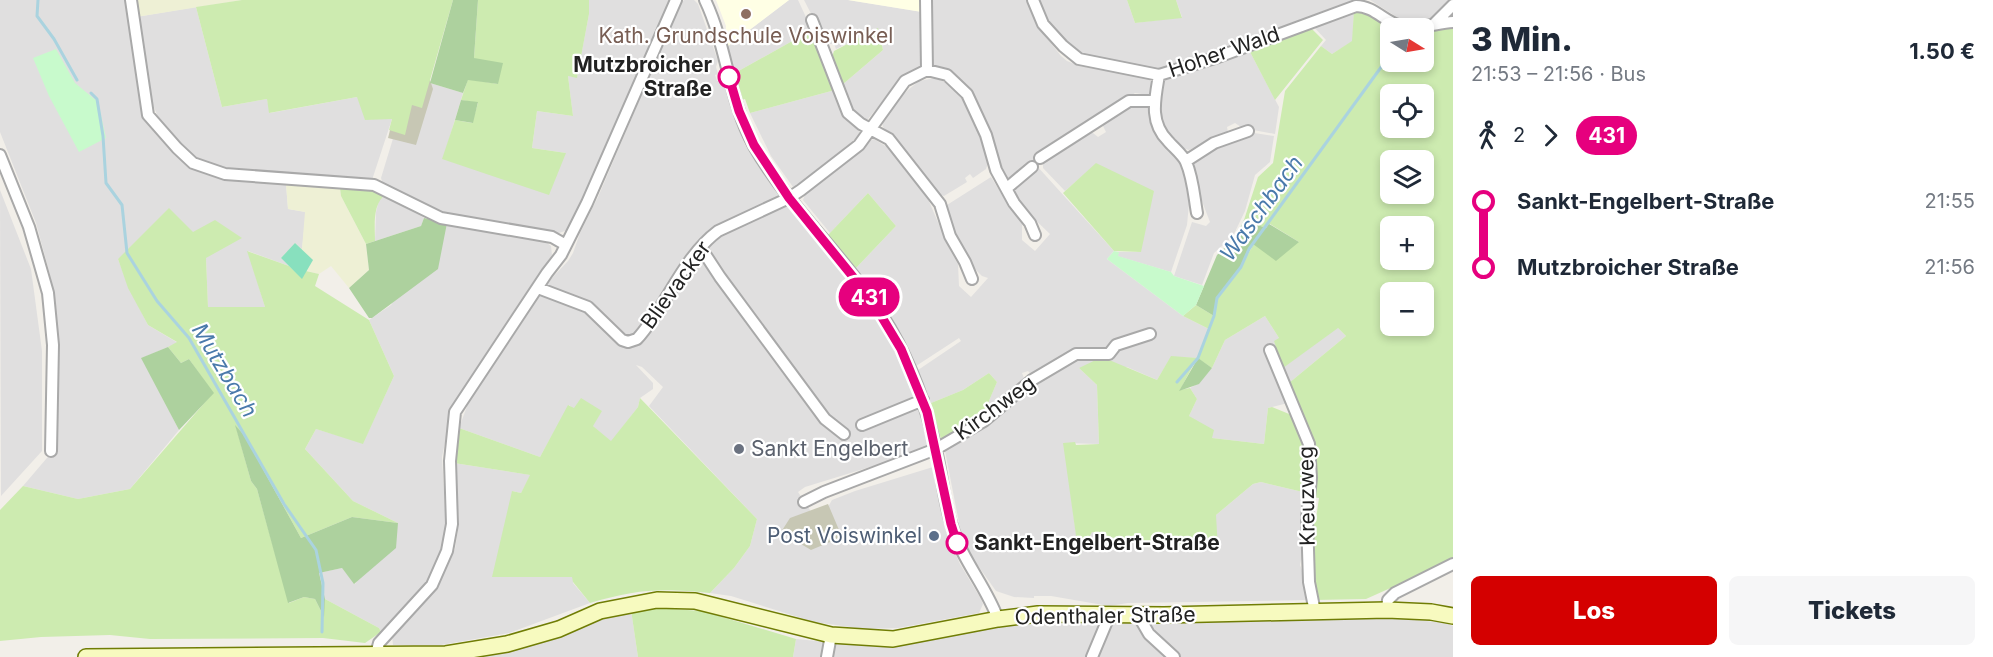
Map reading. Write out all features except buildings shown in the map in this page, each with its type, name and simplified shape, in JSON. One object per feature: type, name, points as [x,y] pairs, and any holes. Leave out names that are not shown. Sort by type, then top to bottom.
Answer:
[{"type":"main road","name":"Odenthaler Straße","points":[[86,657],[446,654],[507,644],[560,629],[600,611],[657,600],[695,601],[831,635],[893,639],[998,619],[1038,614],[1138,615],[1387,610],[1431,612],[1453,616]]},
{"type":"street","points":[[131,0],[148,115],[193,163],[225,174],[374,186],[441,218],[543,235],[566,245]]},
{"type":"street","points":[[376,654],[379,643],[432,585],[447,551],[452,524],[450,461],[455,412],[561,255],[607,161],[676,0]]},
{"type":"street","points":[[705,0],[739,111],[754,145],[789,198],[871,299],[901,349],[922,400],[936,449],[951,524],[960,550],[992,601],[998,619]]},
{"type":"street","points":[[926,0],[927,70],[947,75],[967,94],[986,135],[996,170],[1014,203],[1030,223],[1035,235]]},
{"type":"street","name":"Hoher Wald","points":[[1033,0],[1043,24],[1063,46],[1079,59],[1159,75],[1218,57],[1356,6],[1371,8],[1394,23],[1405,27],[1436,23]]},
{"type":"street","points":[[1436,23],[1453,5]]},
{"type":"street","points":[[812,20],[848,113],[861,124],[889,139],[940,204],[950,236],[972,279]]},
{"type":"street","points":[[1436,23],[1453,21]]},
{"type":"street","name":"Blievacker","points":[[538,288],[588,307],[619,339],[624,342],[632,341],[644,332],[700,248],[718,231],[789,198],[859,145],[872,130],[905,81],[927,70]]},
{"type":"street","points":[[1159,75],[1154,116],[1161,134],[1186,161],[1197,213]]},
{"type":"street","points":[[1040,158],[1129,101],[1155,101]]},
{"type":"street","points":[[1186,161],[1214,143],[1248,131]]},
{"type":"street","points":[[0,155],[29,227],[48,293],[53,345],[51,451]]},
{"type":"street","points":[[1007,188],[1032,167]]},
{"type":"street","points":[[700,248],[825,418],[844,434]]},
{"type":"street","name":"Kirchweg","points":[[804,502],[824,492],[936,449],[984,421],[1032,380],[1076,354],[1109,354],[1116,345],[1150,334]]},
{"type":"street","name":"Kreuzweg","points":[[1270,350],[1309,444],[1311,478],[1307,518],[1309,582],[1315,612]]},
{"type":"street","points":[[862,425],[922,400]]},
{"type":"street","points":[[1387,610],[1388,600],[1395,593],[1453,564]]},
{"type":"street","points":[[1092,657],[1110,615]]},
{"type":"street","points":[[1138,615],[1149,634],[1174,657]]},
{"type":"street","points":[[827,657],[831,635]]},
{"type":"shaded area","points":[[0,0],[126,0],[140,97],[148,120],[191,168],[238,180],[286,184],[288,209],[306,212],[302,250],[281,258],[289,266],[248,251],[265,307],[208,307],[206,258],[193,232],[118,259],[129,288],[148,325],[178,343],[142,358],[179,430],[130,489],[78,499],[23,486],[58,445],[58,334],[50,275],[36,223],[0,132]]},
{"type":"shaded area","points":[[133,0],[242,0],[136,17]]},
{"type":"shaded area","points":[[589,0],[669,0],[600,164],[568,230],[556,234],[490,220],[489,223],[437,213],[383,184],[381,178],[395,132],[430,83],[463,93],[443,159],[566,153],[532,148],[537,111],[573,116],[568,76],[577,77],[589,14]]},
{"type":"shaded area","points":[[684,0],[694,0],[698,4],[718,61],[716,67],[718,74],[715,75],[717,81],[724,80],[744,143],[771,185],[855,287],[883,328],[912,388],[928,441],[927,447],[922,451],[805,487],[798,492],[812,513],[828,507],[832,500],[855,491],[933,467],[950,542],[983,604],[979,613],[898,628],[865,629],[814,622],[731,596],[710,593],[734,568],[750,546],[757,519],[649,406],[663,387],[642,367],[636,365],[653,383],[653,389],[640,398],[638,407],[611,442],[569,405],[540,457],[459,428],[469,401],[483,378],[550,280],[573,253]]},
{"type":"shaded area","name":"Kath. Grundschule Voiswinkel","points":[[716,0],[789,0],[727,47],[726,26]]},
{"type":"shaded area","points":[[789,0],[798,0],[812,30],[735,73],[727,47]]},
{"type":"shaded area","points":[[804,0],[848,0],[922,12],[920,67],[896,85],[868,119],[861,119],[854,112],[842,85],[883,50],[878,29],[836,49],[834,44],[825,41]]},
{"type":"shaded area","name":"Kath. Grundschule Voiswinkel","points":[[848,0],[922,0],[922,12]]},
{"type":"shaded area","points":[[930,0],[1030,0],[1038,27],[1067,61],[1080,66],[1147,78],[1152,82],[1152,93],[1144,98],[1142,94],[1135,93],[1033,162],[1013,181],[1007,181],[988,126],[967,85],[949,71],[931,66]]},
{"type":"shaded area","points":[[1039,0],[1127,0],[1135,23],[1182,17],[1176,0],[1356,0],[1194,59],[1153,70],[1085,57],[1064,42],[1048,24]]},
{"type":"shaded area","points":[[1370,0],[1453,0],[1453,19],[1398,18]]},
{"type":"shaded area","points":[[196,7],[222,107],[267,99],[270,113],[357,97],[392,119],[372,180],[225,169],[200,160],[186,151],[168,132],[151,100],[136,17]]},
{"type":"shaded area","points":[[1354,10],[1353,41],[1332,54],[1321,46],[1326,40],[1313,26]]},
{"type":"shaded area","points":[[1249,50],[1279,107],[1275,134],[1253,130],[1250,125],[1241,127],[1235,123],[1227,127],[1228,132],[1225,135],[1189,150],[1182,148],[1162,122],[1160,111],[1164,79]]},
{"type":"shaded area","points":[[405,71],[429,77],[433,89],[416,145],[388,138]]},
{"type":"shaded area","points":[[935,78],[952,85],[960,94],[978,129],[988,163],[986,169],[973,178],[970,174],[965,178],[967,182],[944,196],[937,193],[919,167],[883,127],[882,122],[893,104],[908,90],[919,81]]},
{"type":"shaded area","points":[[835,90],[860,133],[798,186],[793,187],[771,156],[750,113]]},
{"type":"shaded area","points":[[1130,104],[1148,106],[1187,181],[1189,204],[1187,225],[1171,272],[1117,256],[1119,252],[1141,252],[1096,164],[1065,191],[1043,168],[1043,162],[1080,140],[1087,133],[1093,133],[1098,137],[1106,132],[1102,124]]},
{"type":"shaded area","points":[[1254,133],[1274,136],[1270,162],[1255,175],[1245,211],[1233,236],[1214,253],[1202,285],[1174,276],[1192,222],[1206,226],[1210,222],[1198,191],[1191,163],[1195,157]]},
{"type":"shaded area","points":[[874,139],[887,147],[925,192],[958,264],[959,286],[971,297],[988,278],[976,270],[957,240],[947,205],[991,177],[1022,222],[1022,240],[1035,251],[1050,234],[1026,211],[1012,189],[1036,165],[1114,251],[1107,259],[1183,316],[1209,329],[1198,358],[1171,357],[1157,380],[1127,367],[1079,368],[1097,385],[1099,444],[1064,443],[1079,556],[1092,532],[1129,542],[1167,545],[1216,515],[1253,484],[1261,482],[1307,493],[1301,526],[1307,558],[1301,560],[1300,565],[1310,600],[1128,603],[1109,606],[1051,596],[1014,597],[996,591],[971,556],[961,533],[945,451],[1030,388],[1036,396],[1033,385],[1039,382],[1028,371],[1022,373],[1026,383],[982,417],[997,382],[989,373],[963,390],[931,403],[918,370],[961,341],[959,338],[916,366],[893,321],[856,268],[896,226],[868,193],[830,233],[803,200],[805,194]]},
{"type":"shaded area","points":[[286,184],[340,188],[341,196],[366,244],[369,270],[349,288],[331,266],[319,274],[307,271],[281,258],[295,243],[302,249],[305,212],[288,209]]},
{"type":"shaded area","points":[[0,190],[31,269],[42,351],[42,451],[1,496]]},
{"type":"shaded area","points":[[386,194],[424,218],[421,226],[375,241],[376,212],[379,200]]},
{"type":"shaded area","points":[[447,223],[546,242],[551,246],[552,255],[452,410],[442,457],[446,527],[441,553],[427,582],[381,632],[379,628],[325,599],[318,573],[342,568],[355,584],[398,523],[353,501],[305,449],[316,429],[363,443],[394,376],[369,320],[391,305]]},
{"type":"shaded area","points":[[1265,316],[1279,338],[1338,328],[1346,336],[1289,383],[1296,401],[1268,408],[1264,444],[1212,438],[1189,416],[1197,399],[1190,388],[1199,383],[1212,368],[1225,340]]},
{"type":"shaded area","points":[[454,463],[531,475],[521,493],[512,491],[573,577],[573,583],[590,603],[509,633],[441,645],[393,645],[392,636],[440,581],[455,549],[459,522]]},
{"type":"shaded area","points":[[828,504],[842,537],[811,550],[781,532],[790,518]]},
{"type":"shaded area","points":[[631,610],[638,657],[457,657],[605,614]]},
{"type":"shaded area","points":[[1375,616],[1446,623],[1453,626],[1453,657],[793,657],[796,639],[878,647],[1060,618]]},
{"type":"green space","points":[[242,0],[453,0],[422,108],[412,105],[405,135],[389,130],[392,119],[365,120],[357,97],[269,113],[267,99],[222,107],[196,7]]},
{"type":"green space","points":[[453,0],[478,0],[474,58],[503,63],[498,84],[468,80],[463,93],[430,83]]},
{"type":"green space","points":[[478,0],[589,0],[589,14],[577,78],[568,76],[573,116],[537,111],[532,148],[566,153],[549,195],[442,159],[455,120],[472,123],[478,103],[461,100],[468,79],[498,84],[474,58]]},
{"type":"green space","points":[[1127,0],[1176,0],[1182,18],[1135,23]]},
{"type":"green space","points":[[1365,9],[1380,18],[1380,72],[1434,72],[1434,28],[1453,26],[1453,560],[1366,599],[1315,600],[1309,519],[1316,519],[1319,498],[1311,497],[1313,476],[1316,473],[1309,431],[1289,383],[1346,336],[1338,328],[1283,368],[1274,341],[1279,338],[1265,316],[1225,340],[1212,368],[1197,358],[1180,390],[1190,388],[1197,399],[1189,416],[1214,430],[1212,438],[1264,444],[1268,408],[1272,407],[1294,416],[1306,444],[1307,493],[1261,482],[1253,484],[1216,515],[1218,549],[1129,542],[1092,532],[1079,557],[1063,443],[1099,444],[1097,385],[1079,368],[1102,357],[1157,380],[1171,356],[1198,358],[1209,329],[1183,316],[1196,305],[1214,316],[1217,298],[1254,244],[1299,242],[1270,224],[1266,228],[1244,220],[1258,177],[1273,163],[1285,91],[1321,46],[1332,54],[1352,41],[1354,10]]},
{"type":"green space","points":[[1310,27],[1323,40],[1275,100],[1249,50]]},
{"type":"green space","points":[[878,28],[883,50],[842,85],[832,57],[834,51]]},
{"type":"green space","points":[[812,30],[835,90],[750,113],[745,99],[742,100],[735,73]]},
{"type":"green space","points":[[56,49],[75,83],[98,102],[106,138],[79,152],[49,96],[33,58]]},
{"type":"green space","points":[[461,100],[478,102],[473,123],[455,120]]},
{"type":"green space","points":[[1096,163],[1154,191],[1141,252],[1114,251],[1063,193]]},
{"type":"green space","points":[[340,188],[371,189],[386,194],[376,209],[375,241],[366,244],[341,196]]},
{"type":"green space","points":[[868,193],[896,226],[856,268],[828,235]]},
{"type":"green space","points":[[169,208],[193,232],[215,220],[242,238],[206,258],[208,307],[265,307],[247,251],[289,266],[302,278],[306,271],[319,274],[315,286],[369,320],[394,376],[363,444],[316,429],[305,449],[353,501],[398,523],[352,517],[301,538],[244,435],[236,427],[251,481],[257,489],[289,603],[304,597],[315,599],[323,615],[325,599],[379,628],[381,632],[365,643],[323,638],[150,639],[110,635],[0,641],[0,510],[23,486],[78,499],[130,489],[213,393],[189,359],[181,363],[168,347],[177,342],[148,325],[128,288],[118,259]]},
{"type":"green space","points":[[424,218],[447,223],[438,269],[369,318],[349,288],[369,270],[366,244],[421,226]]},
{"type":"green space","points":[[1244,220],[1266,228],[1269,224],[1299,242],[1276,261],[1253,244],[1241,267],[1217,298],[1214,316],[1196,305],[1217,255],[1235,238]]},
{"type":"green space","points":[[295,243],[313,260],[302,279],[281,258]]},
{"type":"green space","points":[[1114,251],[1119,252],[1118,256],[1171,272],[1174,276],[1204,286],[1196,305],[1183,316],[1107,259]]},
{"type":"green space","points":[[168,347],[181,363],[189,359],[214,393],[179,430],[141,358]]},
{"type":"green space","points":[[1198,358],[1212,368],[1199,384],[1179,391]]},
{"type":"green space","points":[[989,373],[997,382],[980,422],[941,439],[931,403],[963,390]]},
{"type":"green space","points":[[581,398],[602,411],[593,426],[611,441],[638,407],[640,398],[757,519],[750,546],[734,568],[710,593],[678,590],[650,591],[590,603],[573,582],[572,577],[492,577],[512,491],[521,493],[530,475],[454,463],[459,428],[540,457],[568,405],[574,408]]},
{"type":"green space","points":[[235,425],[244,435],[301,538],[352,517],[398,523],[396,548],[354,584],[342,568],[319,573],[325,599],[324,617],[315,599],[304,597],[288,603],[257,489],[251,481]]},
{"type":"green space","points":[[657,608],[702,611],[796,639],[793,657],[638,657],[631,610]]},
{"type":"waterway","name":"Mutzbach","points":[[38,0],[37,16],[54,39],[77,80]]},
{"type":"waterway","name":"Waschbach","points":[[1177,382],[1198,358],[1214,316],[1217,298],[1241,267],[1249,249],[1380,69]]},
{"type":"waterway","name":"Mutzbach","points":[[91,93],[97,99],[103,136],[106,183],[122,205],[127,253],[157,301],[189,338],[284,504],[316,550],[323,583],[322,632]]},
{"type":"bus line","name":"431","points":[[729,77],[739,111],[754,145],[789,198],[871,299],[901,349],[927,412],[957,543]]},
{"type":"place","name":"Kath. Grundschule Voiswinkel","points":[[746,14]]},
{"type":"place","name":"Mutzbroicher Straße","points":[[729,77]]},
{"type":"place","name":"Sankt Engelbert","points":[[739,449]]},
{"type":"place","name":"Post Voiswinkel","points":[[934,536]]},
{"type":"place","name":"Sankt-Engelbert-Straße","points":[[957,543]]}]
